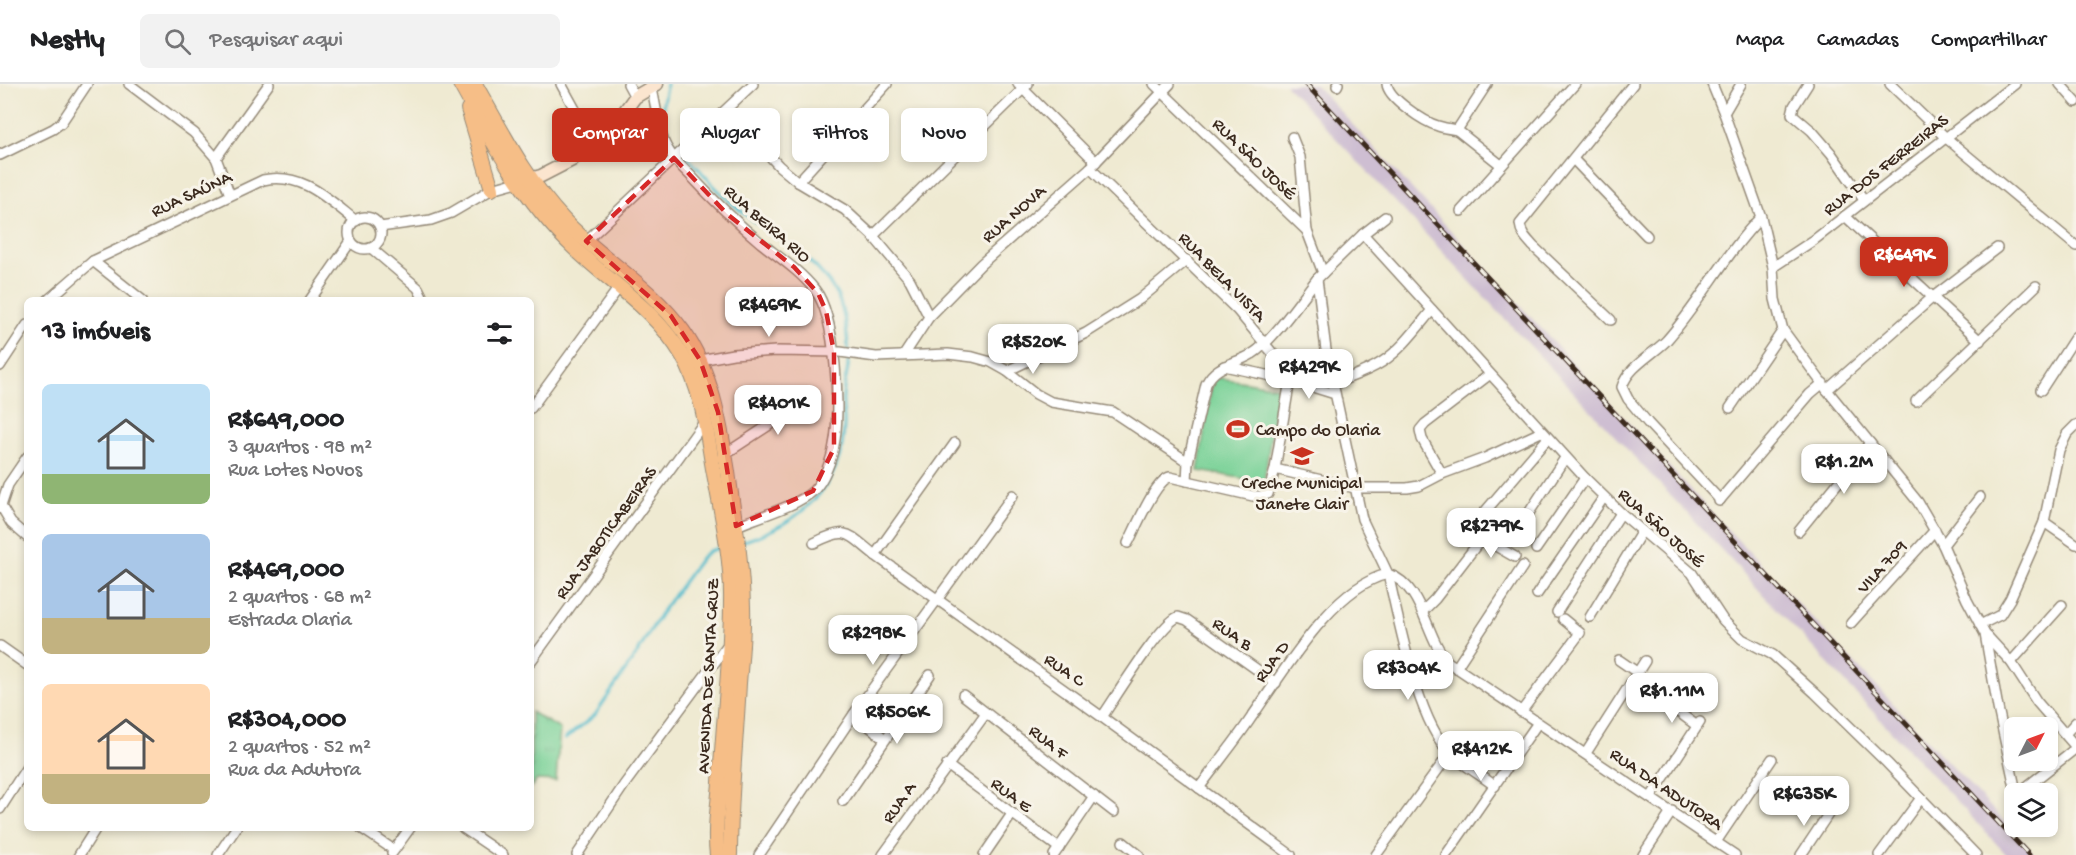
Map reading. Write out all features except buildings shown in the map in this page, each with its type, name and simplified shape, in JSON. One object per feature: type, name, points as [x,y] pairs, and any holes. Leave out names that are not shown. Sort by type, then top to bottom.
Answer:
[{"type":"main road","name":"AVENIDA DE SANTA CRUZ","points":[[466,85],[551,225],[655,319],[681,354],[692,374],[732,533]]},
{"type":"main road","points":[[466,85],[492,189]]},
{"type":"main road","name":"AVENIDA DE SANTA CRUZ","points":[[524,180],[586,241],[653,297],[671,316],[684,332],[700,360],[717,412],[725,454],[734,557],[743,618],[730,815],[730,855]]},
{"type":"main road","name":"AVENIDA DE SANTA CRUZ","points":[[717,855],[717,819],[734,557]]},
{"type":"street","points":[[0,155],[61,123],[87,84]]},
{"type":"street","points":[[129,84],[194,133],[216,158],[230,195]]},
{"type":"street","points":[[216,158],[269,84]]},
{"type":"street","points":[[561,84],[574,108]]},
{"type":"street","points":[[628,84],[635,97]]},
{"type":"street","points":[[635,97],[637,84]]},
{"type":"street","points":[[729,108],[753,84]]},
{"type":"street","points":[[798,182],[887,84]]},
{"type":"street","name":"RUA SÃO JOSÉ","points":[[1154,84],[1307,231]]},
{"type":"street","name":"RUA NOVA","points":[[904,355],[929,317],[981,264],[1093,165],[1170,84]]},
{"type":"street","points":[[1387,84],[1392,96],[1424,120],[1436,126],[1457,130],[1501,165]]},
{"type":"street","points":[[1457,130],[1488,84]]},
{"type":"street","points":[[1461,211],[1575,84]]},
{"type":"street","points":[[1611,320],[1533,246],[1521,230],[1520,224],[1574,160],[1633,84]]},
{"type":"street","points":[[1712,84],[1761,217],[1773,267],[1775,299],[1783,330],[1870,443],[1902,480],[1935,530],[1983,629],[2011,662],[2037,702],[2076,748],[2019,790],[2014,783],[1983,629]]},
{"type":"street","points":[[1724,113],[1741,84]]},
{"type":"street","points":[[1808,84],[1792,111],[1795,119],[1812,131],[1831,153],[1864,200]]},
{"type":"street","points":[[1890,84],[1945,137],[2076,246]]},
{"type":"street","name":"RUA DOS FERREIRAS","points":[[1773,267],[1814,240],[2015,84]]},
{"type":"street","points":[[2060,84],[2076,102]]},
{"type":"street","points":[[627,108],[635,97],[655,86]]},
{"type":"street","name":"RUA BEIRA RIO","points":[[655,86],[664,142],[727,214],[794,267],[818,293],[826,311],[837,352],[837,429],[834,448],[820,482],[813,491],[794,503],[732,533]]},
{"type":"street","points":[[873,236],[1023,86]]},
{"type":"street","name":"RUA BELA VISTA","points":[[1023,86],[1093,165],[1237,310],[1279,361],[1290,380]]},
{"type":"street","points":[[1292,137],[1300,157],[1307,231]]},
{"type":"street","points":[[586,241],[680,153]]},
{"type":"street","points":[[1574,160],[1647,236]]},
{"type":"street","points":[[380,227],[431,220],[451,213],[492,189],[541,176],[568,162]]},
{"type":"street","points":[[776,162],[798,182],[845,210],[873,236],[910,280],[929,317]]},
{"type":"street","name":"RUA SAÚNA","points":[[51,297],[93,261],[263,180],[276,177],[310,186],[356,221]]},
{"type":"street","points":[[1845,216],[1980,340]]},
{"type":"street","points":[[1186,481],[1188,462],[1206,384],[1213,373],[1250,355],[1265,344],[1320,276],[1363,234],[1385,217]]},
{"type":"street","points":[[1761,217],[1723,262],[1686,317],[1664,343],[1638,365],[1622,384],[1625,395],[1719,500],[1810,394],[1825,386],[1933,297],[1998,248]]},
{"type":"street","points":[[312,297],[351,241],[350,232],[356,221],[360,218],[371,219],[380,227],[380,239],[371,248],[362,249],[351,241]]},
{"type":"street","name":"RUA DA ADUTORA","points":[[1307,231],[1320,276],[1326,351],[1362,519],[1388,574],[1395,576],[1414,597],[1437,648],[1456,668],[1735,855]]},
{"type":"street","name":"RUA SÃO JOSÉ","points":[[1363,234],[1565,458],[1621,513],[1692,573],[1723,620],[1742,639],[1773,655],[1793,673],[1976,855]]},
{"type":"street","points":[[371,248],[418,288],[422,297]]},
{"type":"street","points":[[93,261],[136,297]]},
{"type":"street","points":[[1007,371],[1086,333],[1140,299],[1187,261]]},
{"type":"street","points":[[534,404],[620,286]]},
{"type":"street","points":[[1916,401],[2036,286]]},
{"type":"street","points":[[1224,366],[1334,389],[1383,361],[1432,310]]},
{"type":"street","points":[[0,366],[24,330]]},
{"type":"street","points":[[1730,408],[1783,330]]},
{"type":"street","points":[[2041,390],[2076,336]]},
{"type":"street","points":[[700,360],[733,354],[776,351],[837,352],[876,357],[948,354],[973,357],[991,362],[1007,371],[1036,394],[1051,402],[1113,412],[1188,462]]},
{"type":"street","points":[[1442,474],[1422,439],[1420,430],[1490,375]]},
{"type":"street","points":[[1128,543],[1162,480],[1170,477],[1253,496],[1264,496],[1270,489],[1275,469],[1290,380]]},
{"type":"street","points":[[725,454],[803,403]]},
{"type":"street","name":"RUA JABOTICABEIRAS","points":[[534,658],[705,421]]},
{"type":"street","points":[[1983,629],[2000,615],[2010,599],[2044,522],[2059,450],[2067,434],[2076,425]]},
{"type":"street","points":[[1275,469],[1355,488],[1388,489],[1419,486],[1442,474],[1544,435]]},
{"type":"street","points":[[1471,528],[1544,435]]},
{"type":"street","points":[[875,555],[956,443]]},
{"type":"street","points":[[1799,531],[1870,443]]},
{"type":"street","points":[[1511,540],[1565,458]]},
{"type":"street","points":[[24,461],[8,484],[1,506],[11,524],[24,535]]},
{"type":"street","points":[[1536,549],[1585,478]]},
{"type":"street","points":[[759,855],[854,714],[1013,495]]},
{"type":"street","points":[[1536,594],[1604,497]]},
{"type":"street","points":[[1943,545],[1980,497]]},
{"type":"street","points":[[1521,712],[1580,633],[1560,616],[1621,513]]},
{"type":"street","points":[[2044,522],[2076,544]]},
{"type":"street","name":"VILA 709","points":[[1851,623],[1935,530]]},
{"type":"street","points":[[1590,617],[1642,531]]},
{"type":"street","name":"RUA C","points":[[814,543],[835,533],[847,532],[938,601],[1291,855]]},
{"type":"street","points":[[1422,612],[1435,599],[1482,538],[1515,557]]},
{"type":"street","points":[[1456,668],[1523,566]]},
{"type":"street","points":[[1388,574],[1411,668],[1427,716],[1437,736],[1450,753],[1495,786]]},
{"type":"street","name":"RUA D","points":[[1199,788],[1332,609],[1375,576],[1388,574]]},
{"type":"street","points":[[2011,662],[2062,605]]},
{"type":"street","name":"RUA B","points":[[1102,717],[1156,638],[1170,621],[1178,617],[1187,620],[1276,683]]},
{"type":"street","points":[[576,855],[624,785],[730,643]]},
{"type":"street","points":[[0,646],[24,663]]},
{"type":"street","points":[[1619,660],[1638,673]]},
{"type":"street","points":[[1586,753],[1645,661]]},
{"type":"street","points":[[843,801],[930,675]]},
{"type":"street","name":"RUA F","points":[[963,695],[1114,813]]},
{"type":"street","points":[[1651,797],[1698,724],[1664,700]]},
{"type":"street","name":"RUA A","points":[[885,852],[986,713]]},
{"type":"street","points":[[854,714],[885,739]]},
{"type":"street","points":[[2065,734],[2076,722]]},
{"type":"street","points":[[1446,855],[1537,724]]},
{"type":"street","points":[[1377,855],[1450,753]]},
{"type":"street","points":[[1716,842],[1772,759]]},
{"type":"street","name":"RUA E","points":[[947,765],[1012,814],[1056,852]]},
{"type":"street","points":[[0,809],[24,772]]},
{"type":"street","points":[[1056,852],[1094,796]]},
{"type":"street","points":[[1879,855],[1921,798]]},
{"type":"street","points":[[1643,855],[1672,811]]},
{"type":"street","points":[[1801,855],[1829,813]]},
{"type":"street","points":[[984,855],[1012,814]]},
{"type":"street","points":[[79,855],[94,831]]},
{"type":"street","points":[[218,855],[234,831]]},
{"type":"street","points":[[365,831],[392,853],[408,831]]},
{"type":"street","points":[[467,831],[503,855]]},
{"type":"street","points":[[1123,842],[1139,855]]},
{"type":"street","points":[[885,852],[896,855]]},
{"type":"highlighted area","points":[[674,158],[727,214],[794,267],[818,293],[826,311],[834,352],[834,448],[813,491],[736,526],[718,412],[700,360],[671,316],[586,241]]},
{"type":"shaded area","points":[[1285,84],[1315,84],[1698,498],[2004,821],[2004,837],[2019,837],[2036,855],[2007,855]]},
{"type":"green space","name":"Campo do Olaria","points":[[1213,377],[1278,387],[1264,482],[1198,471]]},
{"type":"green space","points":[[534,714],[560,729],[556,781],[537,780],[534,784]]},
{"type":"waterway","points":[[667,84],[663,101],[663,118],[666,129],[679,150],[730,202],[804,256],[816,268],[837,295],[846,330],[848,359],[843,394],[844,425],[842,447],[835,467],[826,485],[798,514],[761,535],[741,542]]},
{"type":"waterway","points":[[565,739],[595,715],[638,652],[661,613],[701,558],[709,551],[723,547]]},
{"type":"railway","points":[[1306,84],[2029,855]]},
{"type":"place","name":"Campo do Olaria","points":[[1238,429]]},
{"type":"place","name":"Creche Municipal Janete Clair","points":[[1302,456]]}]
